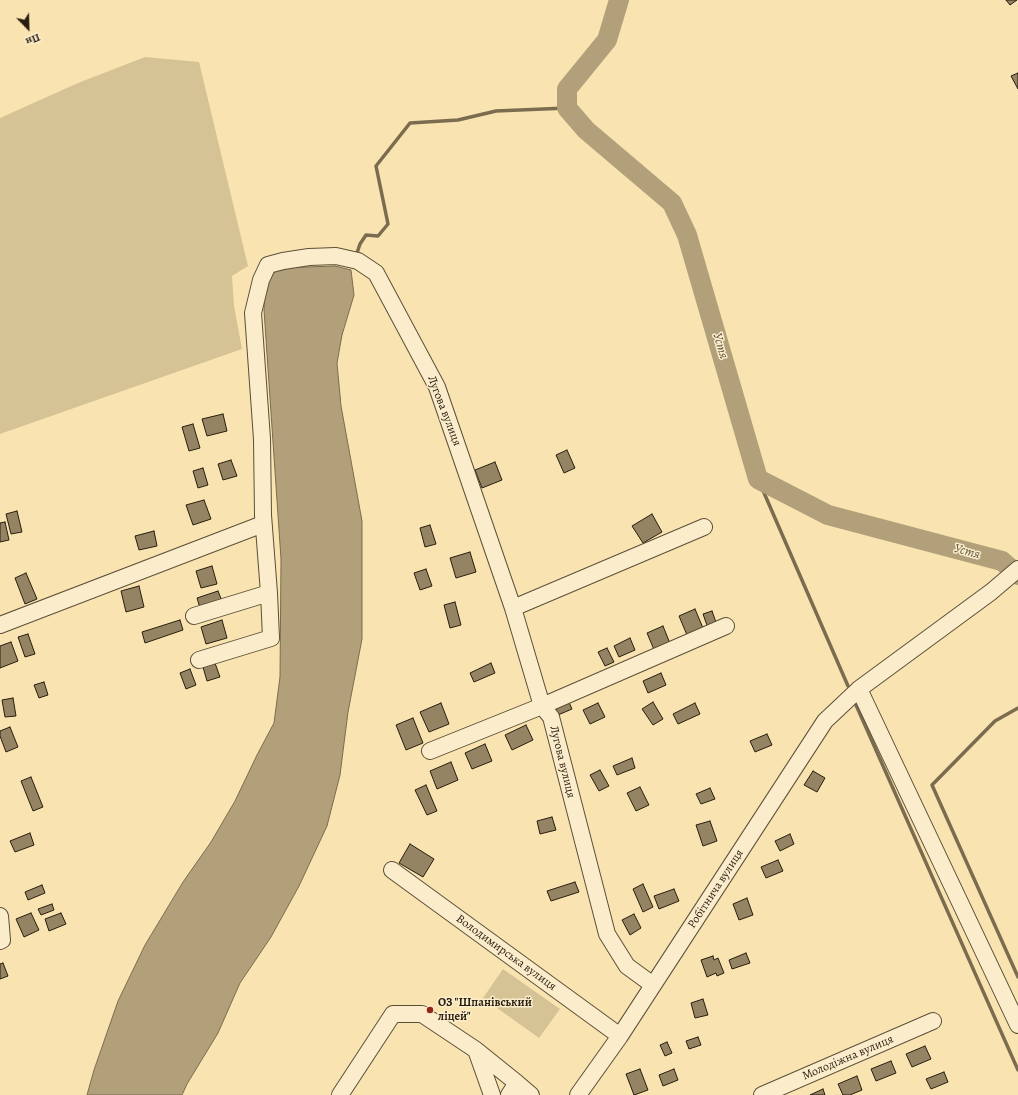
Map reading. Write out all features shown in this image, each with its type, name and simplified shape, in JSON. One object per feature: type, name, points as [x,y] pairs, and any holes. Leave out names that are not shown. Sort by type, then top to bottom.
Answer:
[{"type":"street","name":"Лугова вулиця","points":[[199,660],[271,638],[263,524],[262,439],[252,313],[261,280],[268,265],[283,261],[309,257],[336,256],[358,261],[376,273],[437,387],[513,608],[542,706],[551,717],[607,934],[627,966],[653,986]]},
{"type":"street","points":[[0,625],[263,524]]},
{"type":"street","points":[[513,608],[704,527]]},
{"type":"street","name":"Робітнича вулиця","points":[[578,1095],[620,1036],[825,721],[859,689],[990,592],[1018,569]]},
{"type":"street","points":[[194,616],[269,593]]},
{"type":"street","points":[[430,751],[542,706],[726,626]]},
{"type":"street","points":[[859,689],[1018,1025]]},
{"type":"street","name":"Володимирська вулиця","points":[[392,870],[620,1036]]},
{"type":"street","points":[[0,916],[2,940],[0,941]]},
{"type":"street","points":[[340,1095],[393,1014],[422,1014],[476,1050],[513,1089],[531,1095]]},
{"type":"street","name":"Молодіжна вулиця","points":[[762,1095],[933,1021]]},
{"type":"street","points":[[476,1050],[492,1095]]},
{"type":"shaded area","points":[[145,57],[199,62],[248,266],[232,276],[234,306],[242,349],[0,434],[0,118],[78,83]]},
{"type":"shaded area","points":[[335,266],[351,270],[354,295],[342,335],[337,363],[341,406],[362,521],[362,639],[348,712],[340,775],[327,826],[299,886],[271,937],[240,983],[218,1033],[182,1095],[87,1095],[118,1001],[145,945],[183,882],[211,842],[235,801],[274,723],[280,677],[281,559],[264,310],[265,282],[279,268]]},
{"type":"shaded area","points":[[503,969],[560,1009],[539,1038],[483,998]]},
{"type":"building","points":[[1006,0],[1017,0],[1010,5]]},
{"type":"building","points":[[1018,73],[1018,89],[1011,76]]},
{"type":"building","points":[[223,414],[227,431],[207,436],[202,419]]},
{"type":"building","points":[[193,424],[200,448],[189,451],[182,427]]},
{"type":"building","points":[[567,450],[575,468],[564,473],[556,455]]},
{"type":"building","points":[[231,460],[237,476],[223,480],[218,464]]},
{"type":"building","points":[[495,462],[502,480],[482,488],[475,470]]},
{"type":"building","points":[[203,468],[208,485],[198,488],[193,471]]},
{"type":"building","points":[[204,500],[211,519],[193,525],[186,505]]},
{"type":"building","points":[[17,511],[22,532],[11,534],[6,514]]},
{"type":"building","points":[[652,514],[662,532],[643,543],[632,526]]},
{"type":"building","points":[[5,522],[9,540],[0,542],[0,523]]},
{"type":"building","points":[[430,525],[436,544],[425,547],[420,528]]},
{"type":"building","points":[[154,531],[157,546],[139,550],[135,536]]},
{"type":"building","points":[[470,552],[476,572],[456,578],[450,558]]},
{"type":"building","points":[[212,566],[217,584],[201,588],[196,571]]},
{"type":"building","points":[[426,569],[432,586],[420,590],[414,573]]},
{"type":"building","points":[[26,573],[37,599],[25,604],[15,578]]},
{"type":"building","points":[[139,586],[144,607],[126,612],[121,591]]},
{"type":"building","points":[[218,591],[222,601],[200,608],[197,598]]},
{"type":"building","points":[[455,602],[461,625],[450,628],[444,605]]},
{"type":"building","points":[[695,609],[703,628],[687,635],[679,616]]},
{"type":"building","points":[[712,611],[718,628],[709,631],[703,614]]},
{"type":"building","points":[[180,620],[183,630],[145,643],[142,632]]},
{"type":"building","points":[[222,620],[227,638],[206,644],[201,627]]},
{"type":"building","points":[[663,626],[671,646],[655,652],[647,633]]},
{"type":"building","points":[[28,634],[35,654],[25,657],[18,637]]},
{"type":"building","points":[[630,638],[635,650],[619,657],[614,646]]},
{"type":"building","points":[[11,642],[18,661],[0,668],[0,646]]},
{"type":"building","points":[[607,648],[614,662],[605,666],[598,652]]},
{"type":"building","points":[[215,663],[220,677],[207,681],[203,667]]},
{"type":"building","points":[[491,663],[495,673],[474,682],[470,673]]},
{"type":"building","points":[[190,669],[196,685],[186,689],[180,673]]},
{"type":"building","points":[[661,673],[666,685],[648,693],[643,681]]},
{"type":"building","points":[[44,682],[48,695],[39,698],[34,685]]},
{"type":"building","points":[[13,698],[16,716],[5,717],[2,700]]},
{"type":"building","points":[[568,700],[572,709],[558,715],[555,706]]},
{"type":"building","points":[[653,702],[663,719],[653,725],[642,709]]},
{"type":"building","points":[[441,703],[449,724],[429,732],[420,712]]},
{"type":"building","points":[[598,703],[605,717],[590,724],[583,710]]},
{"type":"building","points":[[695,703],[700,714],[678,724],[673,714]]},
{"type":"building","points":[[413,718],[423,743],[406,750],[396,725]]},
{"type":"building","points":[[526,725],[533,740],[512,750],[505,735]]},
{"type":"building","points":[[10,727],[18,747],[6,752],[0,736],[0,731]]},
{"type":"building","points":[[767,734],[772,745],[755,752],[750,741]]},
{"type":"building","points":[[485,744],[492,761],[472,769],[465,753]]},
{"type":"building","points":[[632,758],[635,768],[617,775],[613,766]]},
{"type":"building","points":[[451,762],[458,780],[437,789],[430,771]]},
{"type":"building","points":[[600,770],[609,786],[599,791],[590,775]]},
{"type":"building","points":[[813,771],[825,778],[817,792],[804,785]]},
{"type":"building","points":[[31,777],[43,807],[33,811],[21,781]]},
{"type":"building","points":[[426,785],[437,811],[427,815],[415,790]]},
{"type":"building","points":[[640,787],[649,805],[636,811],[627,793]]},
{"type":"building","points":[[710,788],[715,799],[701,804],[696,794]]},
{"type":"building","points":[[552,817],[556,830],[540,834],[537,821]]},
{"type":"building","points":[[710,821],[717,841],[703,846],[696,825]]},
{"type":"building","points":[[30,833],[34,845],[15,852],[10,841]]},
{"type":"building","points":[[790,834],[794,844],[780,851],[775,841]]},
{"type":"building","points":[[410,844],[434,859],[423,877],[399,863]]},
{"type":"building","points":[[778,860],[783,871],[766,878],[761,867]]},
{"type":"building","points":[[575,882],[579,892],[551,901],[547,891]]},
{"type":"building","points":[[643,884],[653,907],[643,912],[633,889]]},
{"type":"building","points":[[42,885],[45,893],[28,900],[25,892]]},
{"type":"building","points":[[674,889],[679,901],[659,909],[654,896]]},
{"type":"building","points":[[747,898],[753,915],[739,920],[733,904]]},
{"type":"building","points":[[52,904],[54,910],[41,915],[38,909]]},
{"type":"building","points":[[31,913],[39,930],[24,937],[16,919]]},
{"type":"building","points":[[61,913],[66,924],[49,931],[45,919]]},
{"type":"building","points":[[634,914],[641,928],[630,935],[622,920]]},
{"type":"building","points":[[746,953],[750,963],[732,969],[729,960]]},
{"type":"building","points":[[713,956],[714,960],[718,958],[724,973],[717,976],[716,973],[707,977],[701,960]]},
{"type":"building","points":[[3,963],[8,976],[0,979],[0,964]]},
{"type":"building","points":[[703,999],[708,1015],[695,1018],[691,1003]]},
{"type":"building","points":[[698,1037],[701,1045],[689,1049],[686,1041]]},
{"type":"building","points":[[667,1042],[672,1053],[665,1056],[660,1045]]},
{"type":"building","points":[[925,1046],[931,1059],[912,1067],[906,1054]]},
{"type":"building","points":[[891,1061],[896,1073],[876,1081],[871,1069]]},
{"type":"building","points":[[640,1069],[648,1090],[634,1095],[626,1074]]},
{"type":"building","points":[[674,1069],[678,1080],[663,1086],[659,1075]]},
{"type":"building","points":[[944,1072],[948,1082],[931,1089],[926,1079]]},
{"type":"building","points":[[857,1076],[862,1090],[850,1095],[843,1095],[838,1084]]},
{"type":"building","points":[[823,1089],[825,1095],[810,1095]]},
{"type":"waterway","name":"Устя","points":[[619,0],[607,40],[567,89],[567,108],[586,130],[672,203],[687,235],[758,479],[828,515],[1002,561],[1018,575]]},
{"type":"waterway","points":[[356,256],[360,244],[366,235],[378,236],[388,224],[376,166],[410,123],[458,120],[496,111],[567,108]]},
{"type":"waterway","points":[[758,479],[848,686]]},
{"type":"waterway","points":[[856,705],[1018,1070]]},
{"type":"waterway","points":[[1018,708],[995,721],[932,785],[1018,977]]},
{"type":"place","name":"ОЗ \"Шпанівський ліцей\"","points":[[430,1010]]}]
